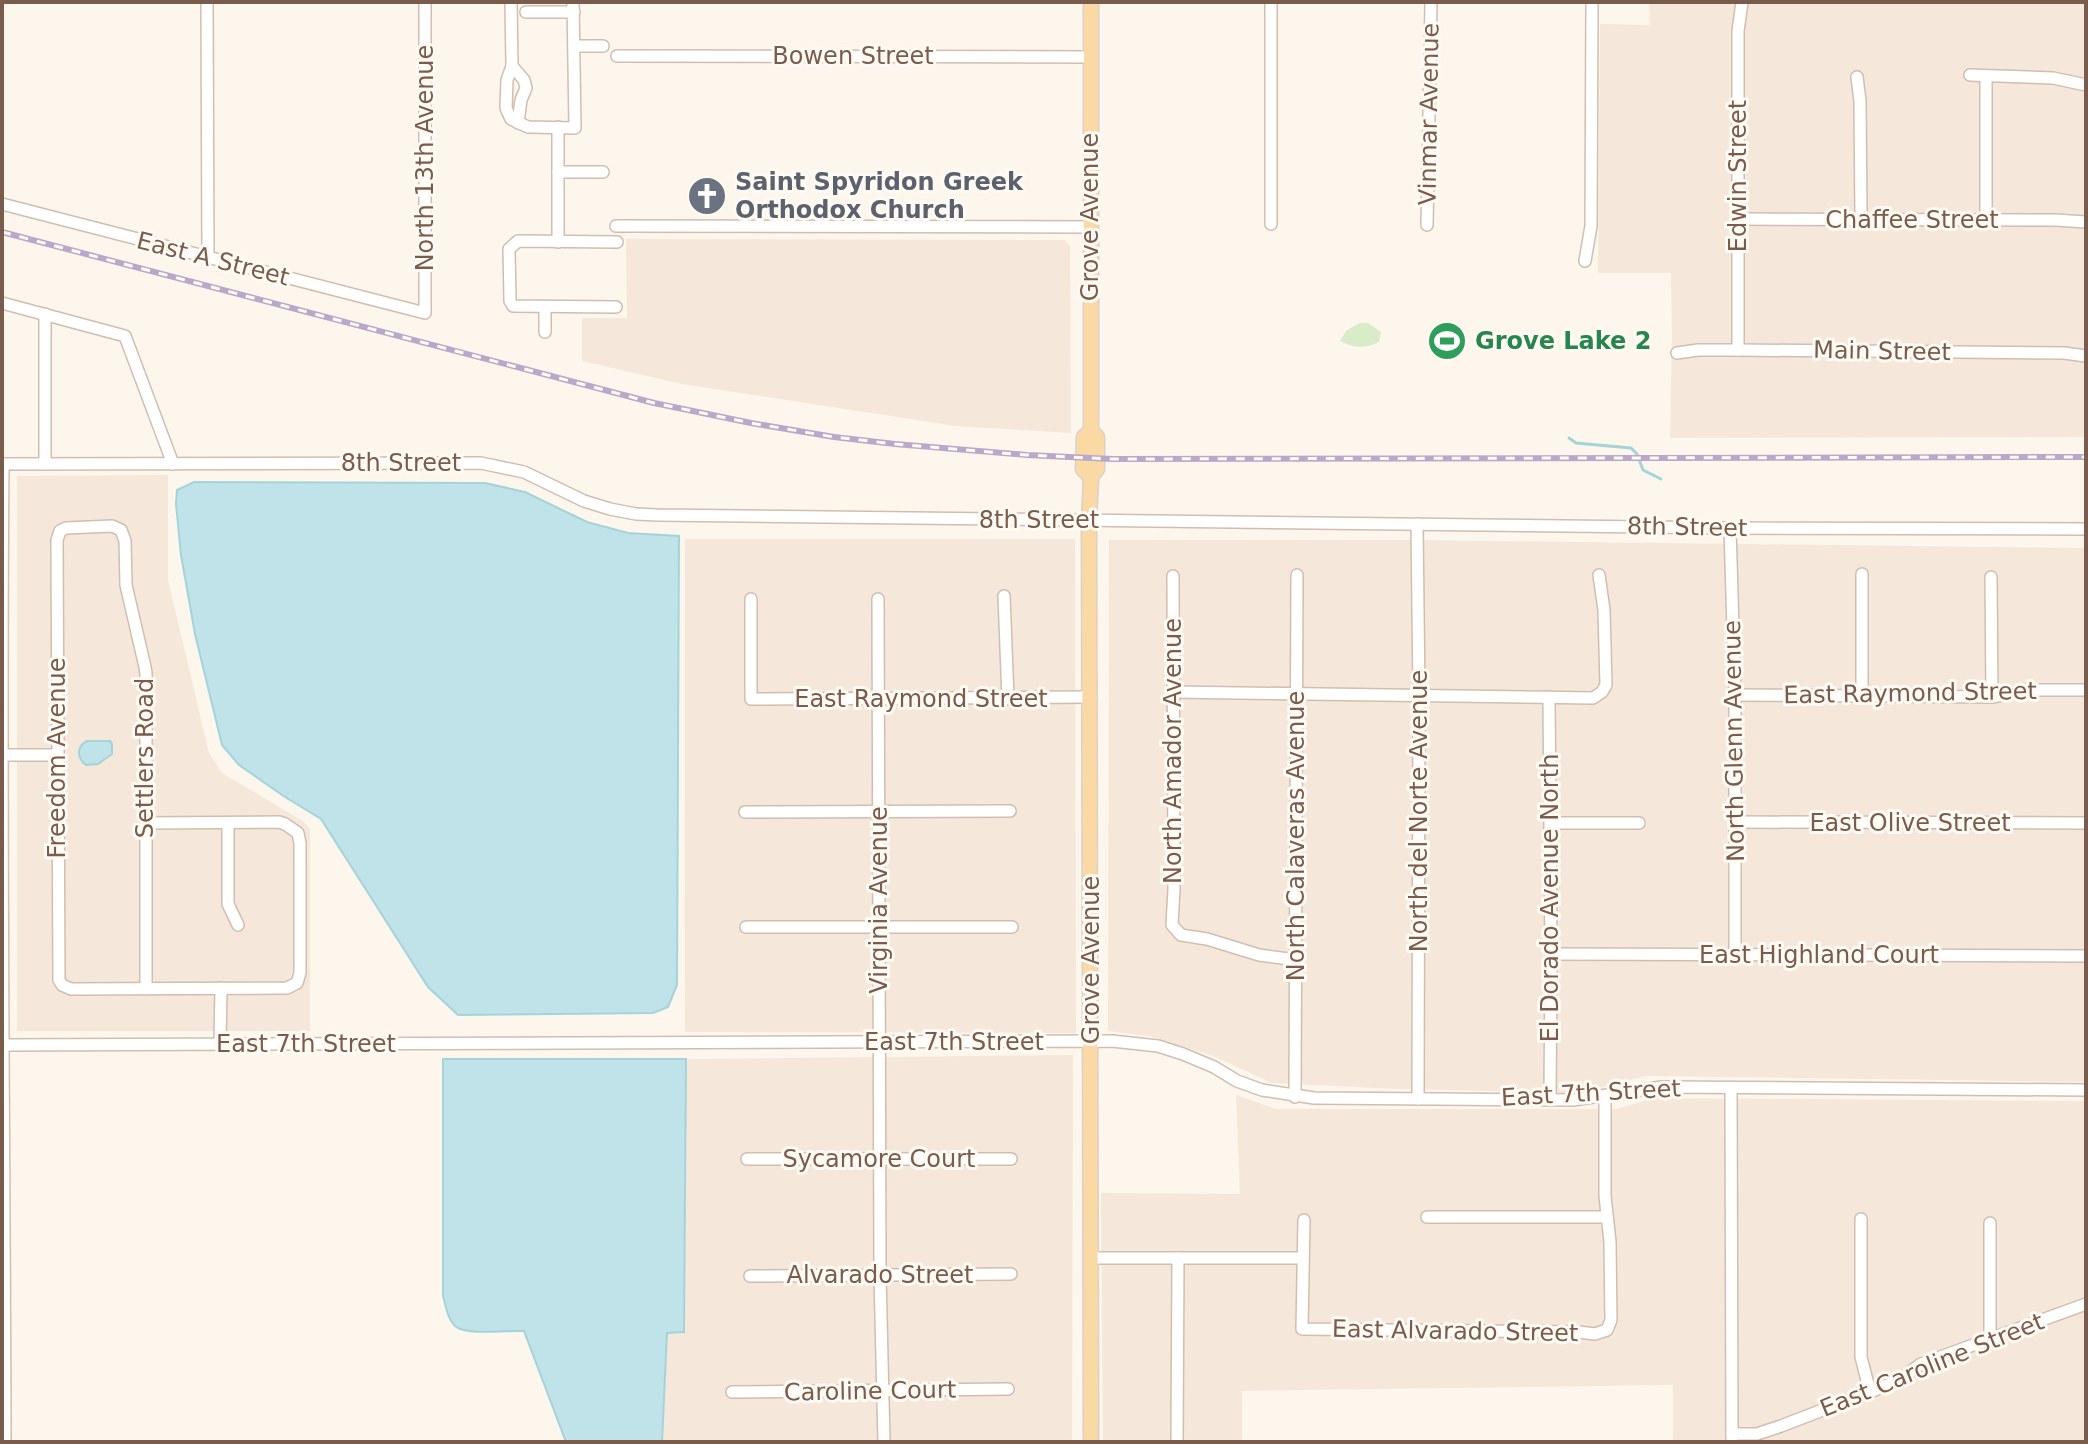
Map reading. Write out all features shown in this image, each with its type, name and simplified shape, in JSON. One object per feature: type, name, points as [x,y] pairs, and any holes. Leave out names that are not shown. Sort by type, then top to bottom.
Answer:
[{"type":"main road","name":"Grove Avenue","points":[[1091,2],[1091,431],[1084,437],[1083,469],[1091,477],[1091,1442]]},
{"type":"street","points":[[207,2],[208,258]]},
{"type":"street","name":"North 13th Avenue","points":[[425,2],[425,313]]},
{"type":"street","points":[[511,2],[512,66],[506,96],[506,108],[511,119],[528,127],[575,128],[574,7],[526,12]]},
{"type":"street","points":[[1271,2],[1271,224]]},
{"type":"street","name":"Vinmar Avenue","points":[[1427,225],[1431,2]]},
{"type":"street","points":[[1585,261],[1591,226],[1592,2]]},
{"type":"street","name":"Edwin Street","points":[[1738,350],[1738,31],[1742,2]]},
{"type":"street","points":[[574,46],[603,46]]},
{"type":"street","name":"Bowen Street","points":[[617,56],[1090,57]]},
{"type":"street","points":[[512,66],[524,80],[526,88],[518,123]]},
{"type":"street","points":[[1970,75],[2053,78],[2086,85]]},
{"type":"street","points":[[1857,77],[1861,220]]},
{"type":"street","points":[[1986,77],[1986,220]]},
{"type":"street","points":[[506,96],[521,100]]},
{"type":"street","points":[[558,127],[558,242]]},
{"type":"street","points":[[558,172],[603,172]]},
{"type":"street","name":"East A Street","points":[[2,204],[425,313]]},
{"type":"street","name":"Chaffee Street","points":[[1738,219],[2086,222]]},
{"type":"street","points":[[616,226],[1091,227]]},
{"type":"street","points":[[616,307],[513,306],[510,301],[509,249],[518,241],[617,242]]},
{"type":"street","points":[[2,303],[125,336],[173,464]]},
{"type":"street","points":[[545,307],[545,332]]},
{"type":"street","points":[[45,314],[45,464]]},
{"type":"street","name":"Main Street","points":[[1677,353],[1738,350],[2064,353],[2086,356]]},
{"type":"street","name":"8th Street","points":[[3,464],[481,463],[524,472],[584,501],[636,514],[1730,528],[2086,529]]},
{"type":"street","points":[[3,464],[5,1442]]},
{"type":"street","name":"North del Norte Avenue","points":[[1417,524],[1418,1099]]},
{"type":"street","name":"Freedom Avenue","points":[[121,530],[112,526],[72,527],[60,531],[57,540],[58,975],[62,985],[71,989],[146,989]]},
{"type":"street","name":"North Glenn Avenue","points":[[1730,528],[1735,695],[1735,955]]},
{"type":"street","name":"Settlers Road","points":[[121,530],[125,541],[126,585],[145,667],[146,989]]},
{"type":"street","points":[[1862,574],[1862,696]]},
{"type":"street","name":"North Calaveras Avenue","points":[[1295,1097],[1297,575]]},
{"type":"street","points":[[1174,692],[1593,698],[1606,685],[1604,610],[1599,575]]},
{"type":"street","name":"North Amador Avenue","points":[[1173,576],[1172,925],[1181,935],[1207,939],[1259,955],[1296,960]]},
{"type":"street","points":[[1991,577],[1992,697]]},
{"type":"street","points":[[1004,596],[1008,699]]},
{"type":"street","name":"East Raymond Street","points":[[751,599],[751,699],[1091,697]]},
{"type":"street","name":"Virginia Avenue","points":[[878,599],[880,1275],[884,1442]]},
{"type":"street","name":"East Raymond Street","points":[[1735,695],[1992,697],[2029,690],[2086,690]]},
{"type":"street","name":"El Dorado Avenue North","points":[[1549,697],[1550,1100]]},
{"type":"street","points":[[2,755],[57,755]]},
{"type":"street","points":[[745,812],[1010,811]]},
{"type":"street","points":[[146,823],[279,822],[298,833],[300,843],[300,973],[297,983],[287,988],[146,989]]},
{"type":"street","name":"East Olive Street","points":[[1735,822],[2086,823]]},
{"type":"street","points":[[228,823],[228,904],[238,925]]},
{"type":"street","points":[[1551,823],[1639,823]]},
{"type":"street","points":[[746,927],[1012,927]]},
{"type":"street","name":"East Highland Court","points":[[1551,954],[2086,956]]},
{"type":"street","points":[[220,1044],[221,988]]},
{"type":"street","name":"East 7th Street","points":[[2,1045],[1091,1041],[1158,1046],[1203,1063],[1237,1081],[1295,1097],[1550,1100],[1582,1099],[1662,1087],[2086,1090]]},
{"type":"street","points":[[1731,1088],[1732,1438]]},
{"type":"street","points":[[1427,1217],[1607,1217],[1605,1096]]},
{"type":"street","name":"Sycamore Court","points":[[747,1159],[1011,1159]]},
{"type":"street","name":"East Alvarado Street","points":[[1302,1258],[1302,1329],[1595,1334],[1607,1330],[1611,1320],[1607,1217]]},
{"type":"street","points":[[1861,1219],[1861,1357],[1870,1392]]},
{"type":"street","points":[[1091,1258],[1302,1258],[1304,1220]]},
{"type":"street","points":[[1990,1223],[1990,1340]]},
{"type":"street","points":[[1177,1442],[1178,1258]]},
{"type":"street","name":"Alvarado Street","points":[[750,1276],[1011,1274]]},
{"type":"street","name":"East Caroline Street","points":[[1732,1438],[1757,1434],[1870,1392],[1898,1381],[1921,1364],[2086,1304]]},
{"type":"street","name":"Caroline Court","points":[[732,1392],[1008,1389]]},
{"type":"shaded area","points":[[1649,2],[2086,2],[2086,437],[1670,438],[1671,273],[1598,273],[1600,24],[1650,25]]},
{"type":"shaded area","points":[[626,239],[1065,240],[1070,246],[1071,433],[956,426],[682,384],[582,361],[582,318],[627,318]]},
{"type":"shaded area","points":[[168,475],[168,580],[209,753],[222,773],[303,821],[310,829],[310,1031],[17,1031],[17,476]]},
{"type":"shaded area","points":[[685,539],[1075,539],[1076,1033],[685,1032]]},
{"type":"shaded area","points":[[1109,540],[1408,540],[2086,548],[2086,1082],[1646,1076],[1579,1093],[1272,1083],[1213,1056],[1149,1036],[1108,1031]]},
{"type":"shaded area","points":[[1073,1055],[1072,1442],[662,1442],[667,1332],[684,1332],[686,1059]]},
{"type":"shaded area","points":[[1236,1095],[1276,1109],[1617,1109],[1654,1098],[2086,1101],[2086,1442],[1673,1442],[1673,1385],[1242,1391],[1242,1442],[1103,1442],[1101,1193],[1240,1194]]},
{"type":"green space","points":[[1359,323],[1368,323],[1381,332],[1379,342],[1360,347],[1340,341],[1346,331]]},
{"type":"water","points":[[194,482],[485,483],[525,492],[587,522],[628,533],[679,536],[677,985],[668,1007],[653,1013],[458,1015],[428,987],[321,819],[239,765],[222,745],[195,634],[181,555],[177,490]]},
{"type":"water","points":[[87,741],[110,741],[112,754],[98,764],[86,765],[79,753]]},
{"type":"water","points":[[443,1059],[686,1059],[684,1332],[667,1333],[662,1442],[566,1442],[524,1331],[468,1331],[455,1326],[450,1319],[443,1296]]},
{"type":"waterway","points":[[1569,438],[1576,443],[1631,448],[1643,470],[1661,479]]},
{"type":"railway","points":[[2,232],[654,403],[751,423],[895,444],[1112,459],[2086,457]]},
{"type":"place","name":"Saint Spyridon Greek Orthodox Church","points":[[707,196]]},
{"type":"place","name":"Grove Lake 2","points":[[1447,341]]}]
